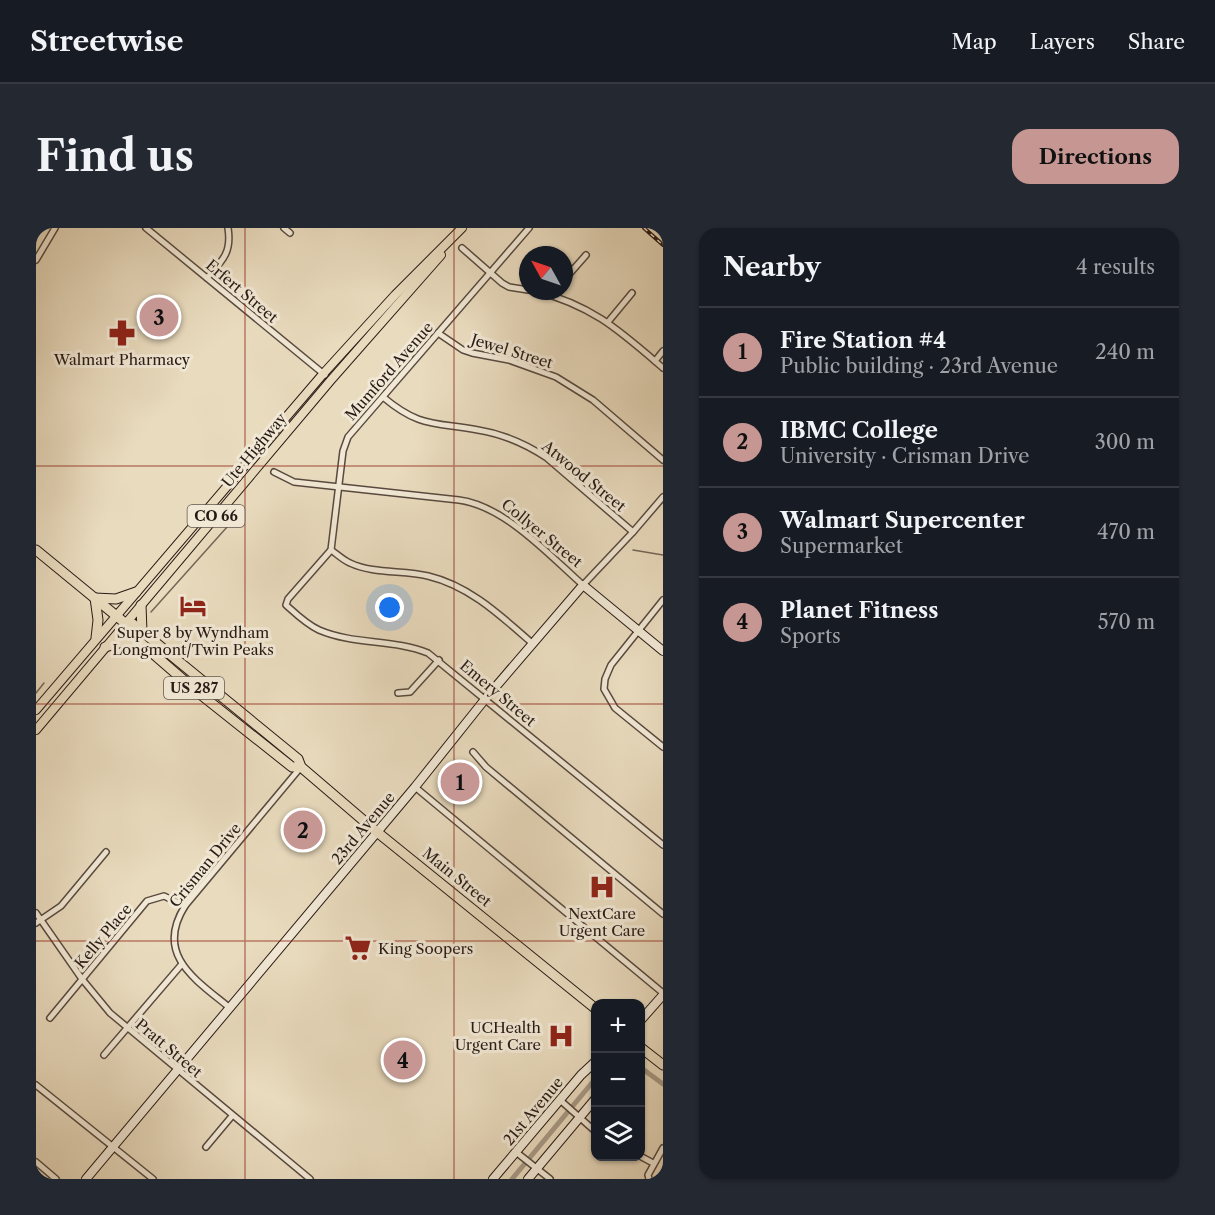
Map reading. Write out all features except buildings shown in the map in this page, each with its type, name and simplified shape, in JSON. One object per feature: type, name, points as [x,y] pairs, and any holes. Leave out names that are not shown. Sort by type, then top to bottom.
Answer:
[{"type":"highway","name":"Main Street","points":[[36,550],[125,623],[127,631],[141,644],[292,767],[301,768]]},
{"type":"highway","points":[[96,638],[98,620],[95,598],[116,599],[136,592]]},
{"type":"highway","points":[[141,605],[142,632]]},
{"type":"highway","name":"Main Street","points":[[125,623],[133,624],[298,759],[301,768],[377,832],[591,1005]]},
{"type":"highway","points":[[105,647],[123,642],[141,644]]},
{"type":"highway","points":[[645,1050],[663,1065]]},
{"type":"main road","name":"Ute Highway","points":[[36,710],[323,374],[429,259],[462,228]]},
{"type":"main road","name":"Ute Highway","points":[[36,730],[331,380],[441,255],[447,244]]},
{"type":"street","points":[[36,260],[55,228]]},
{"type":"street","name":"Erfert Street","points":[[146,228],[331,380]]},
{"type":"street","points":[[207,278],[225,257],[228,250],[230,240],[228,228]]},
{"type":"street","points":[[284,228],[290,233]]},
{"type":"street","name":"Mumford Avenue","points":[[331,550],[343,451],[348,437],[529,228]]},
{"type":"street","points":[[462,248],[509,287],[519,289]]},
{"type":"street","points":[[573,270],[586,255]]},
{"type":"street","points":[[608,322],[632,293]]},
{"type":"street","points":[[567,300],[608,322],[663,368]]},
{"type":"street","name":"Jewel Street","points":[[438,333],[463,350],[509,360],[556,377],[593,400],[663,460]]},
{"type":"street","points":[[654,361],[663,351]]},
{"type":"street","name":"Atwood Street","points":[[383,396],[399,411],[420,421],[489,432],[533,449],[547,458],[633,532]]},
{"type":"street","name":"Collyer Street","points":[[274,472],[294,482],[478,504],[506,519],[663,651]]},
{"type":"street","name":"23rd Avenue","points":[[86,1179],[415,787],[532,643],[663,497]]},
{"type":"street","points":[[651,511],[657,515]]},
{"type":"street","points":[[331,550],[345,561],[362,568],[427,575],[452,584],[484,602],[532,643]]},
{"type":"street","name":"Emery Street","points":[[331,550],[288,598],[286,605],[310,625],[328,633],[416,648],[439,660],[663,845]]},
{"type":"street","points":[[663,600],[610,666],[604,689],[615,708],[663,747]]},
{"type":"street","points":[[398,693],[410,692],[439,660]]},
{"type":"street","points":[[473,752],[486,767],[663,914]]},
{"type":"street","name":"Crisman Drive","points":[[230,1008],[189,974],[182,964],[173,935],[178,917],[301,768]]},
{"type":"street","points":[[415,787],[663,994],[645,1015]]},
{"type":"street","points":[[38,921],[61,906],[106,852]]},
{"type":"street","name":"Kelly Place","points":[[50,1018],[147,901],[164,896],[185,906]]},
{"type":"street","name":"Pratt Street","points":[[36,913],[38,921],[95,997],[127,1028],[310,1179]]},
{"type":"street","points":[[104,1055],[182,964]]},
{"type":"street","name":"21st Avenue","points":[[493,1179],[520,1154],[591,1067]]},
{"type":"street","points":[[36,1085],[153,1179]]},
{"type":"street","points":[[528,1179],[534,1166],[577,1114],[591,1102]]},
{"type":"street","points":[[563,1103],[591,1127]]},
{"type":"street","points":[[206,1147],[232,1116]]},
{"type":"street","points":[[649,1179],[648,1174],[663,1148]]},
{"type":"street","points":[[520,1154],[550,1179]]},
{"type":"street","points":[[645,1158],[654,1163]]},
{"type":"street","points":[[36,1162],[56,1179]]},
{"type":"waterway","points":[[151,612],[236,517]]},
{"type":"waterway","points":[[633,550],[663,555]]},
{"type":"waterway","points":[[36,693],[44,683]]},
{"type":"waterway","points":[[645,1071],[663,1084]]},
{"type":"waterway","points":[[512,1179],[591,1084]]},
{"type":"railway","points":[[644,228],[663,245]]},
{"type":"place","name":"Walmart Supercenter","points":[[159,317]]},
{"type":"place","name":"Walmart Pharmacy","points":[[122,333]]},
{"type":"place","name":"Super 8 by Wyndham Longmont/Twin Peaks","points":[[193,606]]},
{"type":"place","name":"Fire Station #4","points":[[460,782]]},
{"type":"place","name":"IBMC College","points":[[303,830]]},
{"type":"place","name":"NextCare Urgent Care","points":[[602,887]]},
{"type":"place","name":"King Soopers","points":[[358,948]]},
{"type":"place","name":"UCHealth Urgent Care","points":[[561,1036]]},
{"type":"place","name":"Planet Fitness","points":[[403,1060]]}]
